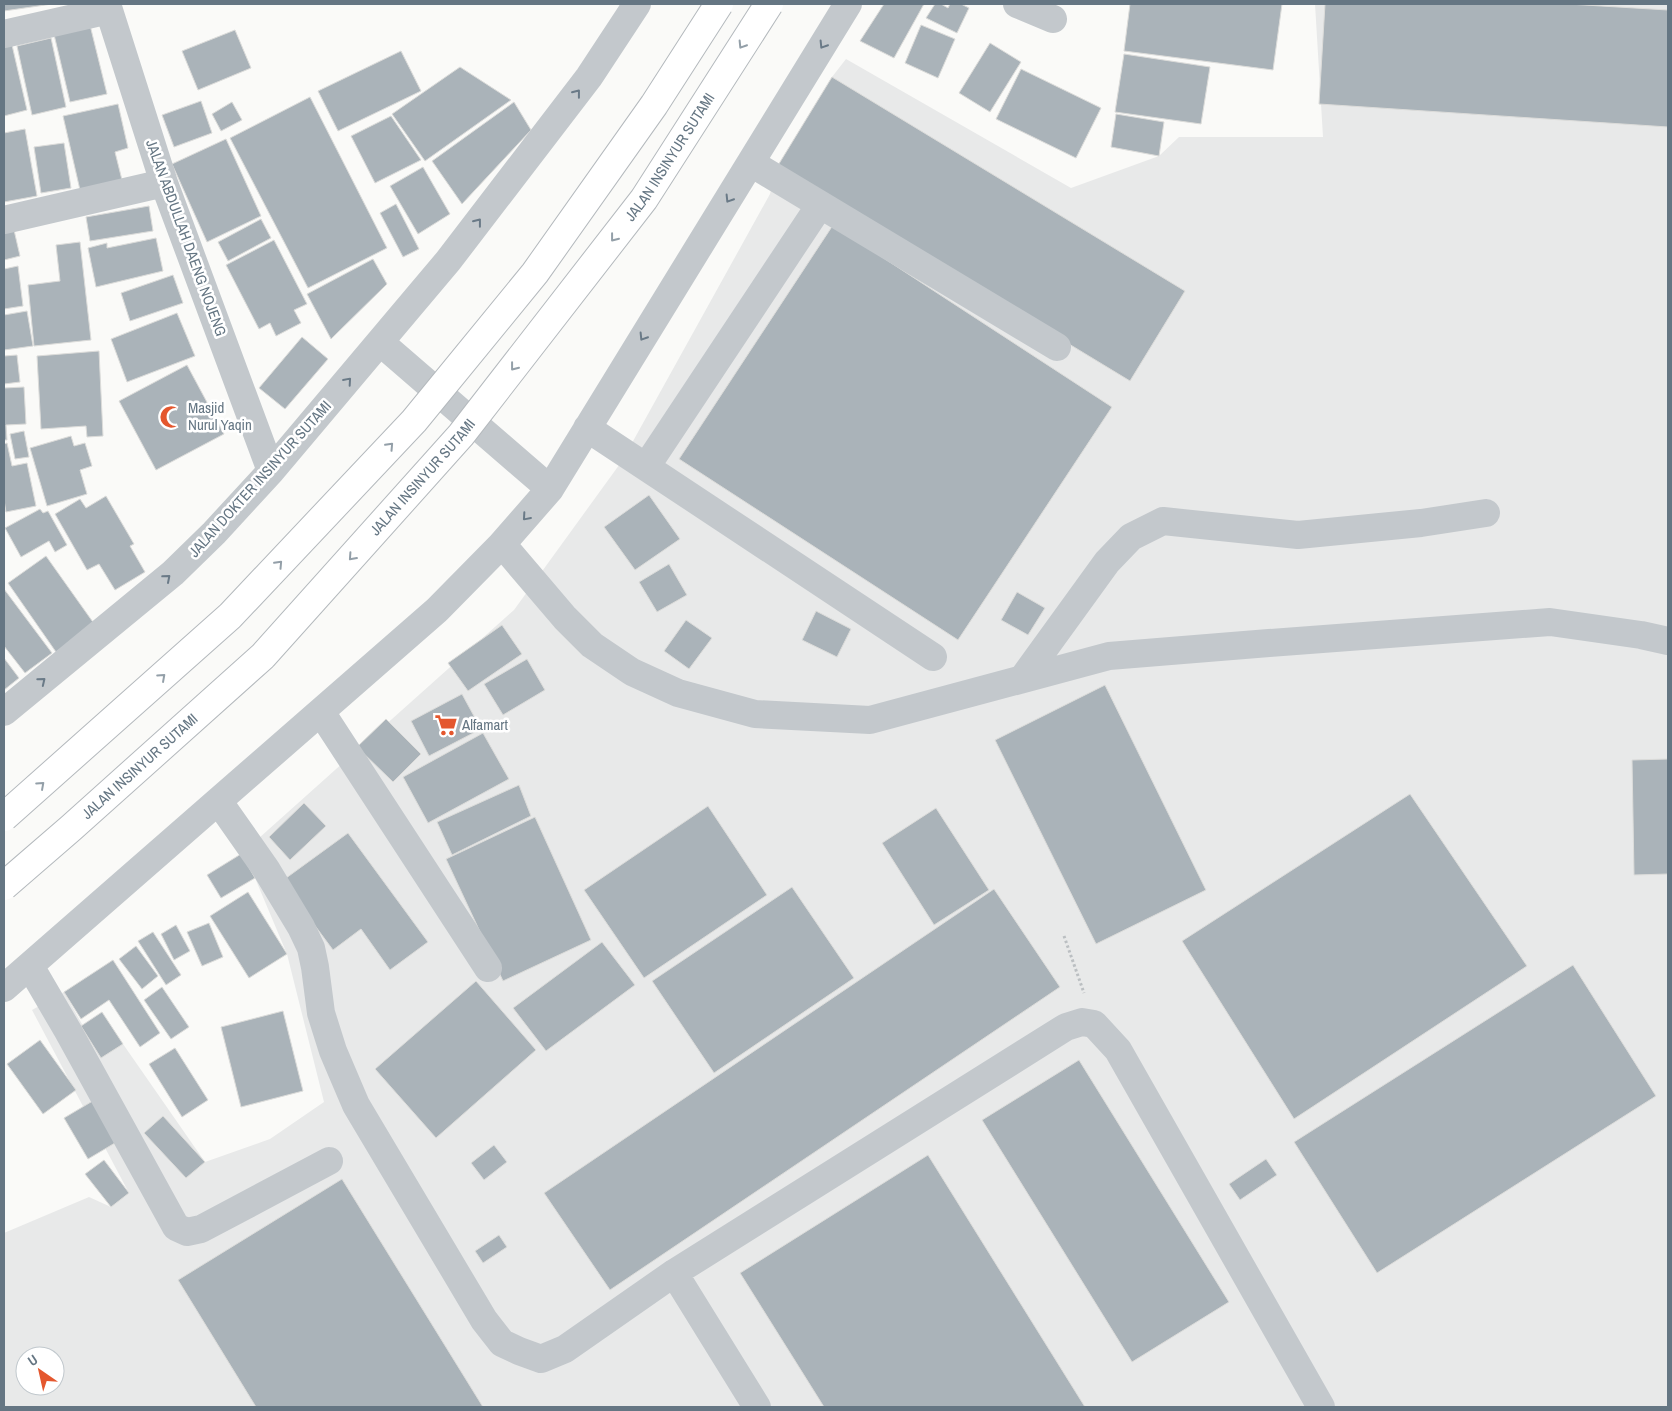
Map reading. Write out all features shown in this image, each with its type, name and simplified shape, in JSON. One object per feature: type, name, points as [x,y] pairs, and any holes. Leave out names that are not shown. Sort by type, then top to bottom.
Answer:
[{"type":"highway","points":[[4,817],[230,616],[414,421],[535,273],[654,105],[719,4]]},
{"type":"highway","name":"JALAN INSINYUR SUTAMI","points":[[4,886],[263,656],[461,435],[644,199],[769,4]]},
{"type":"street","name":"JALAN DOKTER INSINYUR SUTAMI","points":[[4,712],[173,573],[214,533],[271,471],[381,343],[448,261],[590,77],[637,4]]},
{"type":"street","points":[[4,988],[437,610],[502,544],[550,489],[848,4]]},
{"type":"street","points":[[1017,4],[1053,19]]},
{"type":"street","points":[[4,34],[108,7]]},
{"type":"street","name":"JALAN ABDULLAH DAENG NOJENG","points":[[108,7],[164,183],[271,471]]},
{"type":"street","points":[[751,163],[1057,347]]},
{"type":"street","points":[[4,220],[164,183]]},
{"type":"street","points":[[646,467],[820,206]]},
{"type":"street","points":[[381,343],[550,489]]},
{"type":"street","points":[[587,428],[933,657]]},
{"type":"street","points":[[1023,678],[1106,562],[1131,537],[1163,521],[1298,535],[1421,523],[1486,513]]},
{"type":"street","points":[[502,544],[565,618],[592,646],[632,672],[678,693],[755,714],[870,720],[1109,656],[1550,622],[1641,635],[1668,641]]},
{"type":"street","points":[[321,712],[488,968]]},
{"type":"street","points":[[219,802],[266,869],[311,948],[322,1013],[333,1051],[356,1106],[484,1320],[502,1343],[541,1359],[565,1349],[674,1273],[1066,1027],[1082,1022],[1094,1024],[1118,1050],[1321,1407]]},
{"type":"street","points":[[30,966],[176,1227],[186,1232],[201,1230],[329,1161]]},
{"type":"street","points":[[674,1273],[757,1407]]},
{"type":"path","points":[[1064,936],[1094,1024]]},
{"type":"shaded area","points":[[1315,4],[1668,4],[1668,1407],[4,1407],[4,1233],[89,1197],[111,1207],[129,1193],[32,1010],[64,992],[101,1058],[123,1044],[205,1162],[270,1139],[324,1102],[287,954],[255,878],[241,854],[514,610],[622,461],[770,194],[777,167],[832,77],[846,59],[1071,188],[1159,156],[1179,137],[1323,137]]},
{"type":"building","points":[[4,4],[52,4],[4,11]]},
{"type":"building","points":[[884,4],[924,4],[894,58],[860,41]]},
{"type":"building","points":[[935,4],[941,4],[948,8],[950,4],[961,4],[969,8],[957,33],[926,18]]},
{"type":"building","points":[[1130,4],[1282,4],[1273,70],[1124,51]]},
{"type":"building","points":[[1325,4],[1568,4],[1668,10],[1668,127],[1319,104]]},
{"type":"building","points":[[88,17],[107,94],[70,102],[52,26]]},
{"type":"building","points":[[921,25],[955,39],[938,78],[905,63]]},
{"type":"building","points":[[235,30],[251,68],[198,90],[182,51]]},
{"type":"building","points":[[51,38],[66,107],[32,115],[17,46]]},
{"type":"building","points":[[990,43],[1021,62],[990,112],[959,93]]},
{"type":"building","points":[[12,45],[27,110],[4,116],[4,47]]},
{"type":"building","points":[[401,51],[421,91],[338,131],[318,91]]},
{"type":"building","points":[[1124,54],[1210,67],[1201,124],[1115,112]]},
{"type":"building","points":[[460,67],[511,100],[425,161],[392,114]]},
{"type":"building","points":[[1021,69],[1101,108],[1076,158],[996,119]]},
{"type":"building","points":[[832,77],[1185,291],[1130,381],[777,167]]},
{"type":"building","points":[[310,97],[387,248],[308,288],[230,138]]},
{"type":"building","points":[[201,101],[212,133],[174,147],[162,115]]},
{"type":"building","points":[[232,102],[242,120],[221,131],[212,114]]},
{"type":"building","points":[[514,102],[531,130],[462,204],[432,161]]},
{"type":"building","points":[[118,104],[128,148],[115,152],[122,180],[80,190],[63,116]]},
{"type":"building","points":[[1116,114],[1164,122],[1159,156],[1111,147]]},
{"type":"building","points":[[391,116],[421,160],[375,183],[351,136]]},
{"type":"building","points":[[25,129],[37,196],[4,202],[4,133]]},
{"type":"building","points":[[226,139],[261,216],[207,242],[172,164]]},
{"type":"building","points":[[64,143],[71,188],[41,193],[34,147]]},
{"type":"building","points":[[423,167],[450,214],[418,234],[390,186]]},
{"type":"building","points":[[396,204],[419,249],[403,257],[380,213]]},
{"type":"building","points":[[149,206],[153,231],[90,241],[86,217]]},
{"type":"building","points":[[261,219],[271,238],[228,261],[218,242]]},
{"type":"building","points":[[833,225],[1112,407],[958,640],[679,459]]},
{"type":"building","points":[[14,230],[20,256],[4,260],[4,232]]},
{"type":"building","points":[[156,238],[163,271],[96,287],[88,248],[107,243],[107,248]]},
{"type":"building","points":[[274,240],[307,304],[294,310],[301,323],[276,336],[270,323],[259,329],[226,265]]},
{"type":"building","points":[[80,242],[91,340],[34,346],[28,285],[60,281],[56,245]]},
{"type":"building","points":[[373,259],[387,284],[331,339],[307,294]]},
{"type":"building","points":[[18,266],[23,306],[4,309],[4,269]]},
{"type":"building","points":[[173,275],[183,303],[130,321],[121,293]]},
{"type":"building","points":[[27,311],[33,346],[4,350],[4,315]]},
{"type":"building","points":[[177,313],[195,356],[127,382],[111,339]]},
{"type":"building","points":[[302,337],[328,359],[285,409],[259,388]]},
{"type":"building","points":[[99,351],[103,436],[87,437],[86,426],[41,429],[37,356]]},
{"type":"building","points":[[17,355],[20,382],[4,384],[4,356]]},
{"type":"building","name":"Masjid Nurul Yaqin","points":[[187,365],[224,434],[156,470],[119,401]]},
{"type":"building","points":[[24,387],[26,424],[6,425],[7,440],[4,440],[4,388]]},
{"type":"building","points":[[24,431],[29,457],[15,459],[10,434]]},
{"type":"building","points":[[71,436],[74,446],[85,443],[92,466],[80,470],[87,494],[47,506],[30,448]]},
{"type":"building","points":[[7,443],[12,466],[27,463],[36,506],[6,512],[4,500],[4,444]]},
{"type":"building","points":[[649,495],[680,539],[635,570],[604,527]]},
{"type":"building","points":[[106,496],[134,544],[130,546],[145,572],[115,590],[99,564],[87,570],[55,514],[80,499],[86,508]]},
{"type":"building","points":[[40,509],[43,513],[48,511],[67,545],[55,552],[49,541],[21,557],[5,528]]},
{"type":"building","points":[[46,556],[95,625],[56,652],[8,583]]},
{"type":"building","points":[[669,564],[687,595],[657,612],[639,582]]},
{"type":"building","points":[[4,589],[52,653],[25,673],[4,646]]},
{"type":"building","points":[[1017,592],[1045,608],[1028,635],[1001,620]]},
{"type":"building","points":[[816,611],[851,629],[837,657],[802,640]]},
{"type":"building","points":[[686,620],[712,638],[689,669],[664,651]]},
{"type":"building","points":[[502,625],[522,654],[468,691],[448,663]]},
{"type":"building","points":[[4,658],[19,678],[4,690]]},
{"type":"building","points":[[527,659],[545,690],[503,715],[484,684]]},
{"type":"building","points":[[1105,685],[1206,890],[1096,944],[995,740]]},
{"type":"building","name":"Alfamart","points":[[462,694],[481,729],[429,756],[411,721]]},
{"type":"building","points":[[386,719],[421,754],[393,782],[357,747]]},
{"type":"building","points":[[483,733],[509,779],[428,823],[403,777]]},
{"type":"building","points":[[1668,759],[1668,874],[1634,875],[1632,760]]},
{"type":"building","points":[[519,785],[531,816],[452,855],[437,822]]},
{"type":"building","points":[[1410,794],[1527,966],[1294,1119],[1182,941]]},
{"type":"building","points":[[304,803],[326,826],[290,860],[269,837]]},
{"type":"building","points":[[708,806],[767,895],[644,978],[584,890]]},
{"type":"building","points":[[936,808],[989,890],[934,925],[882,843]]},
{"type":"building","points":[[535,817],[591,940],[503,981],[446,859]]},
{"type":"building","points":[[348,833],[428,942],[390,970],[361,929],[333,950],[282,881]]},
{"type":"building","points":[[241,854],[255,878],[221,898],[207,875]]},
{"type":"building","points":[[792,887],[854,978],[714,1073],[652,981]]},
{"type":"building","points":[[994,889],[1060,987],[610,1290],[544,1193]]},
{"type":"building","points":[[248,892],[287,954],[249,978],[210,916]]},
{"type":"building","points":[[209,923],[223,957],[202,966],[187,932]]},
{"type":"building","points":[[176,925],[190,951],[174,960],[161,934]]},
{"type":"building","points":[[153,932],[181,975],[166,985],[138,941]]},
{"type":"building","points":[[602,942],[635,985],[546,1051],[513,1008]]},
{"type":"building","points":[[136,946],[158,976],[142,989],[119,959]]},
{"type":"building","points":[[113,960],[160,1033],[140,1047],[109,1000],[81,1019],[64,992]]},
{"type":"building","points":[[1573,965],[1656,1096],[1377,1273],[1294,1142]]},
{"type":"building","points":[[476,981],[536,1050],[436,1138],[375,1069]]},
{"type":"building","points":[[162,987],[189,1027],[171,1039],[144,1000]]},
{"type":"building","points":[[283,1011],[303,1091],[241,1107],[221,1027]]},
{"type":"building","points":[[102,1012],[123,1044],[101,1058],[81,1026]]},
{"type":"building","points":[[40,1040],[76,1090],[43,1114],[7,1064]]},
{"type":"building","points":[[175,1048],[208,1100],[182,1117],[149,1064]]},
{"type":"building","points":[[1079,1060],[1229,1302],[1132,1362],[982,1120]]},
{"type":"building","points":[[96,1099],[120,1140],[88,1159],[64,1118]]},
{"type":"building","points":[[163,1116],[205,1162],[186,1178],[144,1133]]},
{"type":"building","points":[[494,1145],[507,1162],[484,1180],[471,1163]]},
{"type":"building","points":[[928,1155],[1085,1407],[824,1407],[740,1273]]},
{"type":"building","points":[[1266,1159],[1277,1175],[1240,1200],[1229,1184]]},
{"type":"building","points":[[104,1160],[129,1193],[111,1207],[85,1174]]},
{"type":"building","points":[[342,1179],[483,1407],[256,1407],[178,1280]]},
{"type":"building","points":[[499,1235],[507,1247],[483,1263],[475,1251]]},
{"type":"place","name":"Masjid Nurul Yaqin","points":[[171,417]]},
{"type":"place","name":"Alfamart","points":[[446,725]]}]
